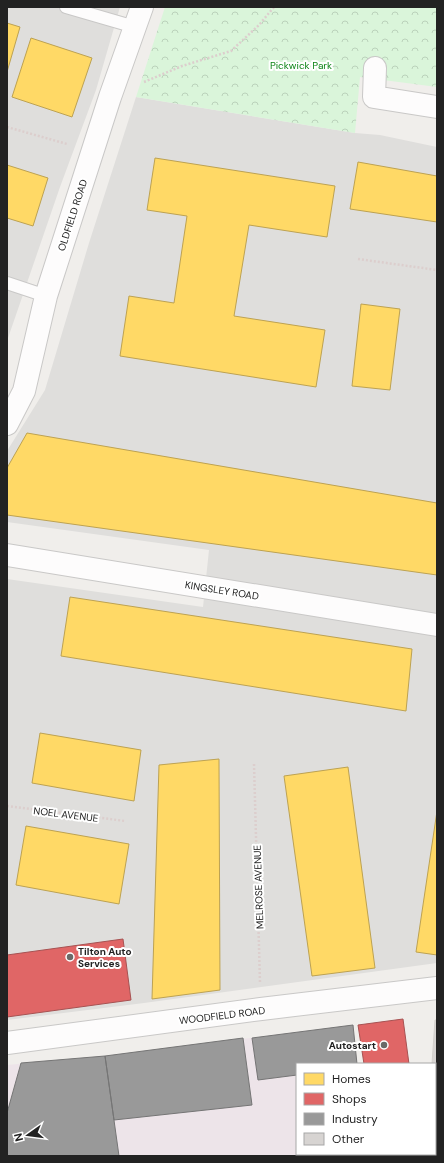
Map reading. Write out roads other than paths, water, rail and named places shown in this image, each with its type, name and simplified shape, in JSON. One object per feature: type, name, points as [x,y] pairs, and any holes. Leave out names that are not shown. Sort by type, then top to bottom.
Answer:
[{"type":"street","name":"OLDFIELD ROAD","points":[[7,424],[24,392],[46,296],[110,97],[142,7]]},
{"type":"street","points":[[375,68],[374,97],[437,106]]},
{"type":"street","name":"KINGSLEY ROAD","points":[[7,555],[437,624]]},
{"type":"street","name":"WOODFIELD ROAD","points":[[7,1043],[261,1009],[437,988]]},
{"type":"lane","points":[[66,7],[134,27]]},
{"type":"lane","points":[[7,283],[46,296]]},
{"type":"place","name":"Tilton Auto Services","points":[[70,957]]},
{"type":"place","name":"Autostart","points":[[384,1045]]},
{"type":"park label","name":"Pickwick Park","points":[[301,65]]}]
